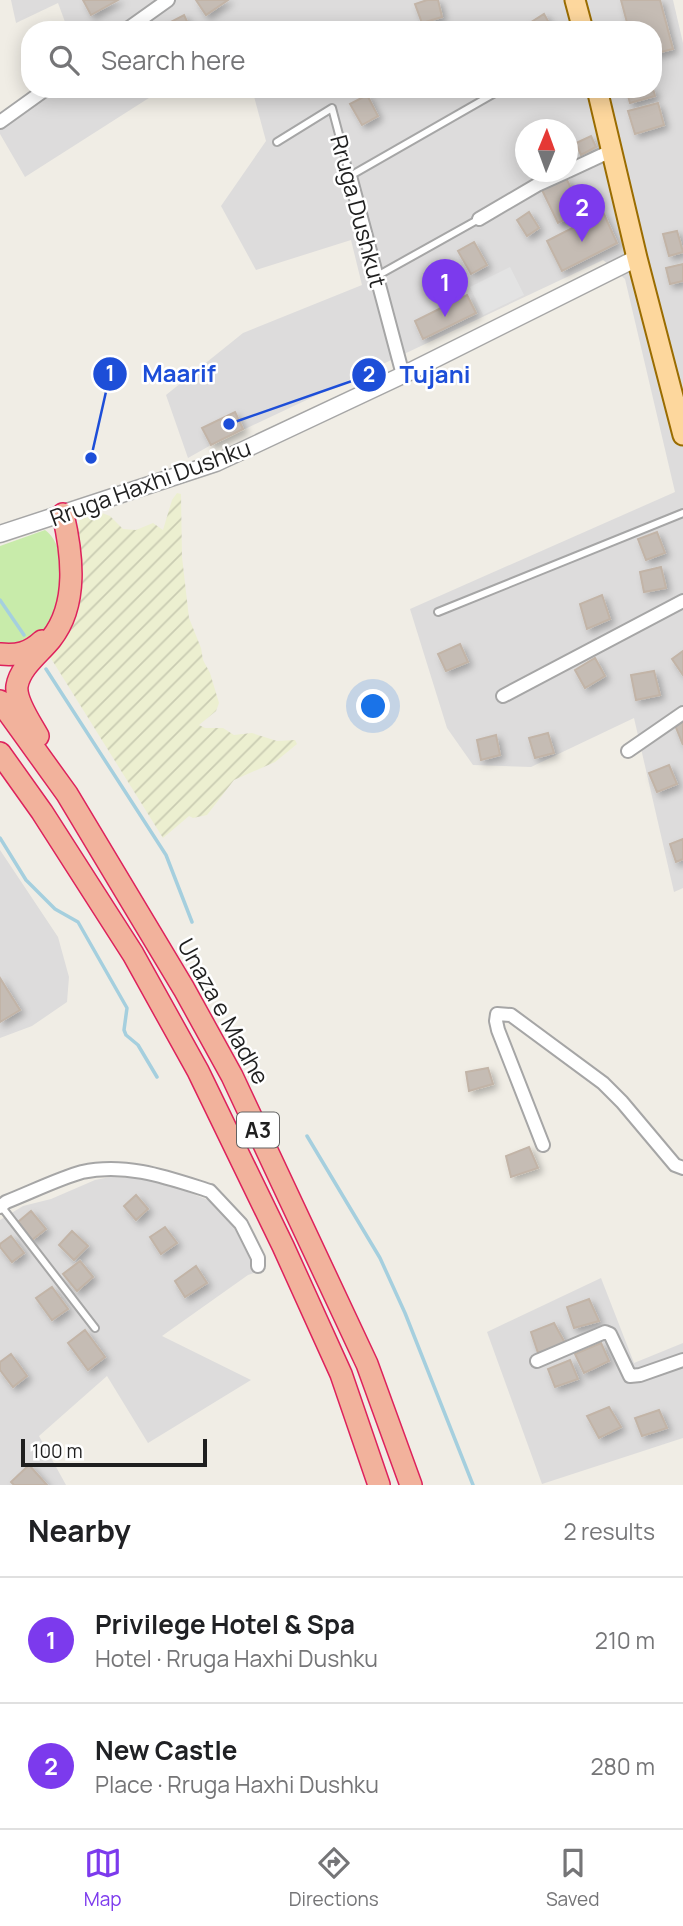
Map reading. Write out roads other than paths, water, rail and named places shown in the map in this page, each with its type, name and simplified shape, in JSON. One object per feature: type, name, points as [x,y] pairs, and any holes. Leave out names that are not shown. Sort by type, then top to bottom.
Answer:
[{"type":"highway","points":[[0,654],[13,655],[37,645],[48,635],[58,616],[65,565],[57,516]]},
{"type":"highway","points":[[57,516],[70,553],[71,573],[63,619],[53,637],[29,663],[17,687],[19,698],[67,794]]},
{"type":"highway","name":"Unaza e Madhe","points":[[0,701],[67,794],[184,989],[232,1076],[367,1364],[411,1485]]},
{"type":"highway","name":"A3","points":[[0,753],[42,812],[133,954],[198,1071],[283,1246],[341,1374],[379,1485]]},
{"type":"highway","points":[[0,765],[42,812]]},
{"type":"main road","points":[[575,0],[581,21]]},
{"type":"main road","points":[[599,98],[683,435]]},
{"type":"street","points":[[139,21],[168,0]]},
{"type":"street","points":[[0,122],[33,98]]},
{"type":"street","points":[[578,166],[611,151]]},
{"type":"street","name":"Rruga Dushkut","points":[[350,176],[403,376]]},
{"type":"street","points":[[479,219],[543,182]]},
{"type":"street","name":"Rruga Haxhi Dushku","points":[[0,534],[216,463],[403,376],[637,258]]},
{"type":"street","points":[[503,696],[683,601]]},
{"type":"street","points":[[628,751],[683,713]]},
{"type":"street","points":[[542,1145],[498,1030],[497,1014],[511,1015],[603,1083],[675,1165],[683,1168]]},
{"type":"street","points":[[1,1206],[81,1173],[117,1169],[143,1172],[198,1187],[216,1196],[246,1231],[258,1258],[258,1266]]},
{"type":"street","points":[[537,1361],[605,1332],[610,1334],[630,1376],[683,1360]]},
{"type":"lane","points":[[350,176],[486,98]]},
{"type":"lane","name":"Rruga Dushkut","points":[[277,142],[332,108],[350,176]]},
{"type":"lane","points":[[376,277],[479,219]]},
{"type":"lane","points":[[438,612],[683,513]]},
{"type":"lane","points":[[1,1206],[95,1328]]},
{"type":"waterway","points":[[0,600],[24,635]]},
{"type":"waterway","points":[[46,669],[166,855],[192,922]]},
{"type":"waterway","points":[[0,838],[26,880],[55,909],[78,922],[127,1008],[124,1030],[126,1035],[138,1045],[157,1077]]},
{"type":"waterway","points":[[307,1136],[380,1258],[405,1313],[473,1485]]},
{"type":"place","name":"New Castle","points":[[582,242]]},
{"type":"place","name":"Privilege Hotel & Spa","points":[[445,317]]},
{"type":"place","name":"Tujani","points":[[229,424]]},
{"type":"place","name":"Maarif","points":[[91,458]]}]
